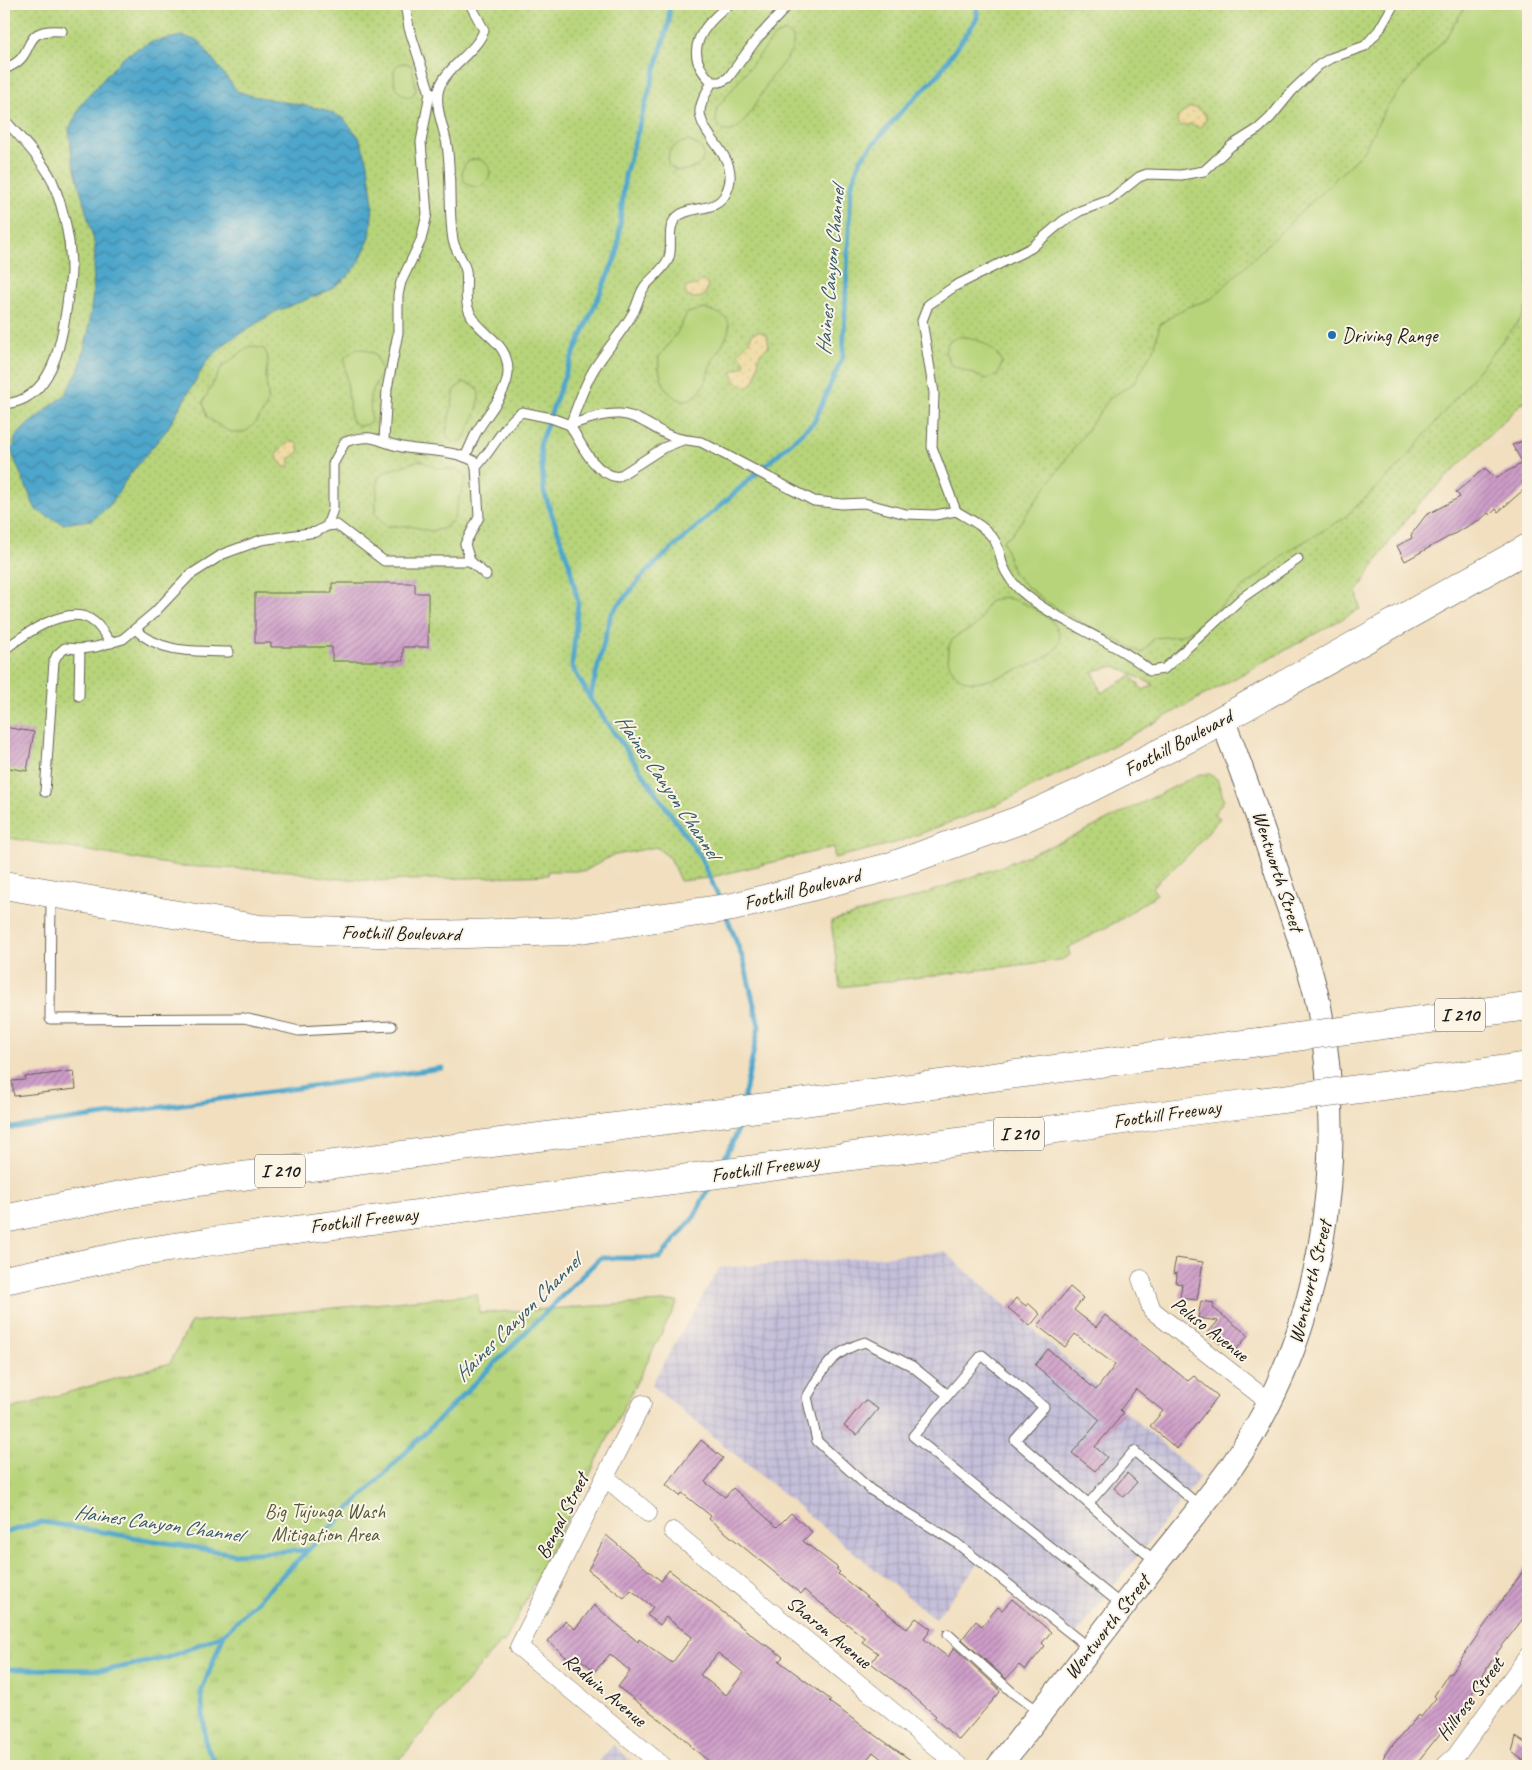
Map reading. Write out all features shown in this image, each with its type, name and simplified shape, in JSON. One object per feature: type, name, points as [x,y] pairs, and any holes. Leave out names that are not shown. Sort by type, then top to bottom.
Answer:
[{"type":"main road","name":"Foothill Boulevard","points":[[4,884],[260,929],[435,935],[567,931],[733,907],[889,868],[1017,821],[1082,792],[1222,719],[1528,548]]},
{"type":"main road","name":"Wentworth Street","points":[[999,1766],[1232,1464],[1268,1402],[1297,1343],[1327,1213],[1330,1143],[1328,1066],[1318,1005],[1304,950],[1250,786],[1222,719]]},
{"type":"main road","name":"I 210","points":[[4,1219],[126,1194],[197,1182],[1528,1006]]},
{"type":"main road","name":"Foothill Freeway","points":[[4,1280],[136,1253],[206,1242],[1528,1066]]},
{"type":"main road","points":[[1405,1083],[1528,1080]]},
{"type":"street","name":"Peluso Avenue","points":[[1141,1278],[1152,1310],[1268,1402]]},
{"type":"street","name":"Bengal Street","points":[[519,1647],[642,1404]]},
{"type":"street","points":[[605,1477],[648,1513]]},
{"type":"street","name":"Sharon Avenue","points":[[673,1531],[959,1766]]},
{"type":"street","name":"Radwin Avenue","points":[[519,1647],[663,1766]]},
{"type":"street","name":"Hillrose Street","points":[[1445,1766],[1456,1756],[1528,1656]]},
{"type":"lane","points":[[384,440],[387,389],[398,333],[398,295],[401,282],[421,240],[427,214],[422,142],[430,93],[409,28],[405,4]]},
{"type":"lane","points":[[465,457],[476,432],[504,387],[508,373],[507,359],[502,347],[475,321],[466,302],[466,268],[453,240],[447,144],[438,110],[438,93],[442,84],[456,64],[480,41],[484,30],[470,4]]},
{"type":"lane","points":[[712,82],[699,66],[697,47],[701,32],[712,18],[730,4]]},
{"type":"lane","points":[[712,82],[720,82],[728,78],[756,40],[790,4]]},
{"type":"lane","points":[[1298,559],[1243,597],[1164,669],[1150,671],[1116,647],[1076,628],[1026,596],[1010,581],[999,548],[992,538],[981,527],[956,511],[932,448],[934,393],[922,321],[928,305],[955,286],[1031,248],[1063,221],[1080,211],[1110,200],[1139,177],[1147,174],[1181,175],[1204,171],[1231,146],[1258,130],[1292,91],[1319,65],[1331,58],[1365,46],[1379,30],[1394,4]]},
{"type":"lane","points":[[4,69],[23,59],[34,34],[40,31],[62,31]]},
{"type":"lane","points":[[570,425],[595,368],[634,312],[646,284],[668,262],[671,248],[670,231],[676,218],[683,213],[707,208],[721,200],[726,192],[730,173],[728,162],[703,122],[700,113],[712,82]]},
{"type":"lane","points":[[4,119],[54,183],[63,214],[71,271],[62,340],[55,362],[34,391],[22,400],[4,404]]},
{"type":"lane","points":[[476,467],[488,455],[515,416],[522,412],[551,418],[570,425],[592,460],[603,472],[611,476],[618,477],[663,448],[683,440]]},
{"type":"lane","points":[[570,425],[590,418],[622,414],[643,421],[667,435],[683,440],[701,442],[803,497],[829,503],[864,503],[906,514],[935,515],[956,511]]},
{"type":"lane","points":[[327,526],[333,509],[332,464],[345,442],[358,438],[375,437],[401,447],[443,451],[465,457],[474,461],[476,467],[479,517],[465,544],[470,561],[486,575]]},
{"type":"lane","points":[[45,792],[54,661],[57,655],[65,648],[80,649],[123,639],[154,613],[190,575],[223,554],[261,540],[316,532],[327,526],[337,525],[384,561],[470,561]]},
{"type":"lane","points":[[4,650],[28,632],[69,616],[77,616],[94,621],[111,643]]},
{"type":"lane","points":[[135,629],[144,637],[175,650],[229,652]]},
{"type":"lane","points":[[79,696],[80,649]]},
{"type":"lane","points":[[51,893],[50,1019],[244,1018],[299,1031],[392,1026]]},
{"type":"lane","points":[[948,1395],[912,1366],[865,1342],[846,1348],[826,1366],[807,1397],[817,1441],[871,1490],[955,1542],[1090,1649]]},
{"type":"lane","points":[[1124,1606],[914,1436],[982,1355],[1044,1407],[1015,1440],[1157,1562]]},
{"type":"lane","points":[[1089,1503],[1134,1451],[1200,1506]]},
{"type":"lane","points":[[948,1634],[1013,1693],[1041,1712]]},
{"type":"shaded area","points":[[945,1252],[1200,1477],[1071,1640],[981,1560],[935,1619],[651,1385],[719,1268]]},
{"type":"shaded area","points":[[613,1745],[637,1766],[595,1766]]},
{"type":"green space","points":[[4,4],[1528,4],[1528,397],[1415,508],[1383,551],[1357,592],[1360,609],[1094,756],[996,805],[895,843],[834,858],[834,847],[708,878],[680,881],[670,858],[656,847],[611,856],[585,871],[548,871],[548,875],[385,881],[329,878],[290,871],[179,866],[4,837]],"holes":[[[1115,666],[1154,685],[1143,690],[1131,676],[1101,693],[1093,671]]]},
{"type":"green space","name":"Driving Range","points":[[1467,4],[1528,4],[1528,303],[1522,317],[1403,462],[1344,518],[1290,550],[1190,631],[1179,636],[1154,638],[1142,653],[1048,603],[1023,583],[1013,572],[1003,540],[1012,534],[1110,398],[1134,383],[1155,346],[1160,324],[1185,308],[1211,299],[1363,152],[1387,106],[1446,37]]},
{"type":"green space","points":[[785,31],[793,37],[792,48],[789,54],[770,79],[747,118],[731,131],[724,130],[716,122],[717,108],[775,36]]},
{"type":"green space","points":[[406,63],[412,66],[416,89],[413,96],[409,97],[398,90],[394,77],[395,68],[399,64]]},
{"type":"green space","points":[[688,141],[700,146],[703,152],[701,162],[698,166],[687,170],[675,170],[668,164],[669,151],[679,143]]},
{"type":"green space","points":[[476,159],[486,163],[490,173],[486,183],[476,187],[466,183],[462,173],[466,163]]},
{"type":"green space","points":[[703,309],[725,317],[729,328],[700,391],[697,395],[681,400],[668,391],[663,383],[660,374],[659,357],[677,333],[687,313]]},
{"type":"green space","points":[[957,337],[977,340],[994,351],[1002,363],[998,375],[986,379],[951,365],[945,352],[948,342]]},
{"type":"green space","points":[[250,346],[264,349],[268,357],[266,381],[268,401],[252,426],[246,431],[234,433],[207,417],[203,402],[222,367]]},
{"type":"green space","points":[[356,349],[364,349],[375,354],[381,369],[381,374],[370,395],[371,420],[368,424],[359,426],[351,420],[345,365],[345,357]]},
{"type":"green space","points":[[464,382],[477,387],[479,393],[478,407],[463,439],[455,443],[448,438],[446,432],[455,389]]},
{"type":"green space","points":[[420,460],[436,468],[457,470],[465,476],[454,519],[443,529],[430,531],[410,526],[385,526],[375,514],[378,478],[387,471]]},
{"type":"green space","points":[[1003,597],[1030,606],[1048,618],[1059,632],[1059,641],[1056,648],[1034,664],[1000,677],[981,682],[963,680],[956,675],[948,661],[950,644],[955,637],[976,625],[989,602]]},
{"type":"green space","points":[[1200,774],[1210,774],[1217,779],[1224,800],[1214,814],[1220,818],[1189,854],[1152,887],[1157,894],[1118,921],[1068,948],[1070,955],[1061,960],[840,987],[831,921],[913,898],[997,868],[1077,835]]},
{"type":"green space","name":"Big Tujunga Wash Mitigation Area","points":[[477,1294],[480,1313],[678,1301],[504,1643],[501,1642],[394,1766],[4,1766],[4,1411],[170,1363],[191,1322]]},
{"type":"sand","points":[[1190,107],[1196,108],[1205,114],[1206,120],[1200,127],[1190,124],[1182,126],[1177,123],[1178,117]]},
{"type":"sand","points":[[702,280],[708,285],[705,295],[696,298],[686,295],[685,287],[697,285]]},
{"type":"sand","points":[[759,331],[767,335],[769,346],[760,353],[753,383],[743,385],[735,381],[732,372],[744,366],[745,361],[738,353],[749,342],[752,334]]},
{"type":"sand","points":[[290,441],[297,443],[300,450],[290,458],[289,467],[284,467],[277,458],[277,452]]},
{"type":"water","points":[[182,36],[199,41],[237,91],[253,96],[323,109],[343,118],[359,137],[368,163],[373,205],[370,238],[357,266],[345,279],[328,291],[275,312],[227,342],[207,361],[166,431],[130,474],[110,505],[92,520],[63,524],[36,510],[13,456],[15,438],[27,425],[65,395],[79,369],[88,334],[93,292],[95,245],[72,158],[69,129],[82,103],[123,57],[150,42]]},
{"type":"building","points":[[1528,439],[1528,486],[1498,512],[1496,509],[1490,515],[1488,513],[1481,519],[1405,561],[1397,546],[1412,538],[1411,535],[1426,515],[1460,497],[1456,492],[1485,468],[1495,478],[1523,463],[1512,445]]},
{"type":"building","points":[[332,583],[415,583],[415,593],[428,593],[428,647],[403,647],[403,661],[332,661],[332,647],[271,647],[271,643],[255,643],[255,593],[332,593]]},
{"type":"building","points":[[4,727],[34,732],[27,771],[4,767]]},
{"type":"building","points":[[74,1071],[76,1089],[14,1096],[12,1081],[25,1080],[25,1077]]},
{"type":"building","points":[[1176,1258],[1203,1262],[1197,1300],[1180,1298],[1182,1284],[1176,1283],[1177,1274],[1173,1273]]},
{"type":"building","points":[[1070,1287],[1083,1298],[1074,1310],[1096,1327],[1105,1315],[1188,1381],[1194,1376],[1218,1396],[1177,1449],[1150,1426],[1163,1411],[1136,1389],[1120,1410],[1124,1413],[1095,1447],[1107,1457],[1095,1471],[1072,1453],[1100,1420],[1035,1365],[1048,1349],[1096,1390],[1115,1365],[1075,1334],[1065,1347],[1038,1326]]},
{"type":"building","points":[[1016,1298],[1026,1306],[1028,1303],[1040,1314],[1030,1326],[1008,1308]]},
{"type":"building","points":[[1201,1301],[1214,1303],[1213,1308],[1248,1335],[1235,1352],[1222,1341],[1220,1344],[1207,1334],[1218,1321],[1198,1318]]},
{"type":"building","points":[[865,1400],[878,1409],[857,1435],[844,1426]]},
{"type":"building","points":[[701,1440],[723,1458],[705,1482],[725,1497],[733,1488],[777,1527],[791,1513],[812,1532],[803,1541],[838,1568],[836,1569],[840,1572],[838,1574],[907,1629],[916,1618],[931,1629],[924,1639],[948,1657],[954,1648],[998,1688],[1000,1692],[959,1740],[934,1718],[936,1716],[871,1663],[878,1653],[862,1642],[865,1638],[804,1590],[801,1594],[709,1519],[711,1516],[682,1493],[680,1496],[666,1485]]},
{"type":"building","points":[[1127,1473],[1137,1482],[1124,1497],[1114,1488]]},
{"type":"building","points":[[606,1535],[661,1581],[669,1570],[766,1646],[783,1657],[779,1661],[831,1700],[829,1702],[919,1766],[890,1766],[873,1752],[862,1766],[715,1766],[675,1731],[618,1687],[630,1671],[610,1654],[595,1671],[579,1658],[574,1664],[548,1641],[565,1621],[575,1629],[594,1605],[638,1642],[639,1639],[672,1663],[692,1637],[666,1617],[660,1625],[647,1615],[653,1607],[631,1590],[624,1598],[588,1570]],"holes":[[[718,1653],[744,1673],[726,1695],[700,1675]]]},
{"type":"building","points":[[1528,1564],[1528,1612],[1496,1654],[1469,1698],[1473,1701],[1467,1711],[1456,1714],[1414,1766],[1393,1766],[1383,1759],[1385,1754],[1419,1715],[1421,1717],[1436,1698],[1434,1696],[1448,1674],[1451,1673]]},
{"type":"building","points":[[1012,1599],[1051,1632],[1042,1643],[1045,1646],[1025,1670],[1019,1665],[1006,1679],[962,1639],[976,1621],[982,1626],[998,1607],[1002,1610]]},
{"type":"building","points":[[1516,1737],[1528,1745],[1524,1761],[1512,1752]]},
{"type":"waterway","name":"Haines Canyon Channel","points":[[669,4],[669,22],[625,175],[617,254],[567,369],[540,444],[544,492],[569,563],[578,602],[572,666],[590,698],[700,856],[720,900]]},
{"type":"waterway","name":"Haines Canyon Channel","points":[[590,698],[611,614],[646,572],[814,422],[843,356],[851,187],[860,160],[900,113],[937,76],[977,18],[977,4]]},
{"type":"waterway","points":[[4,452],[14,449]]},
{"type":"waterway","name":"Haines Canyon Channel","points":[[727,917],[744,962],[759,1026],[743,1102]]},
{"type":"waterway","points":[[4,1129],[442,1068]]},
{"type":"waterway","name":"Haines Canyon Channel","points":[[721,1165],[736,1135],[739,1120]]},
{"type":"waterway","name":"Haines Canyon Channel","points":[[4,1669],[107,1670],[167,1658],[224,1634],[600,1258],[660,1258],[694,1217],[711,1184]]},
{"type":"waterway","name":"Haines Canyon Channel","points":[[4,1533],[42,1522],[234,1554],[308,1550]]},
{"type":"waterway","points":[[217,1766],[206,1745],[201,1692],[224,1634]]},
{"type":"place","name":"Driving Range","points":[[1332,335]]}]
